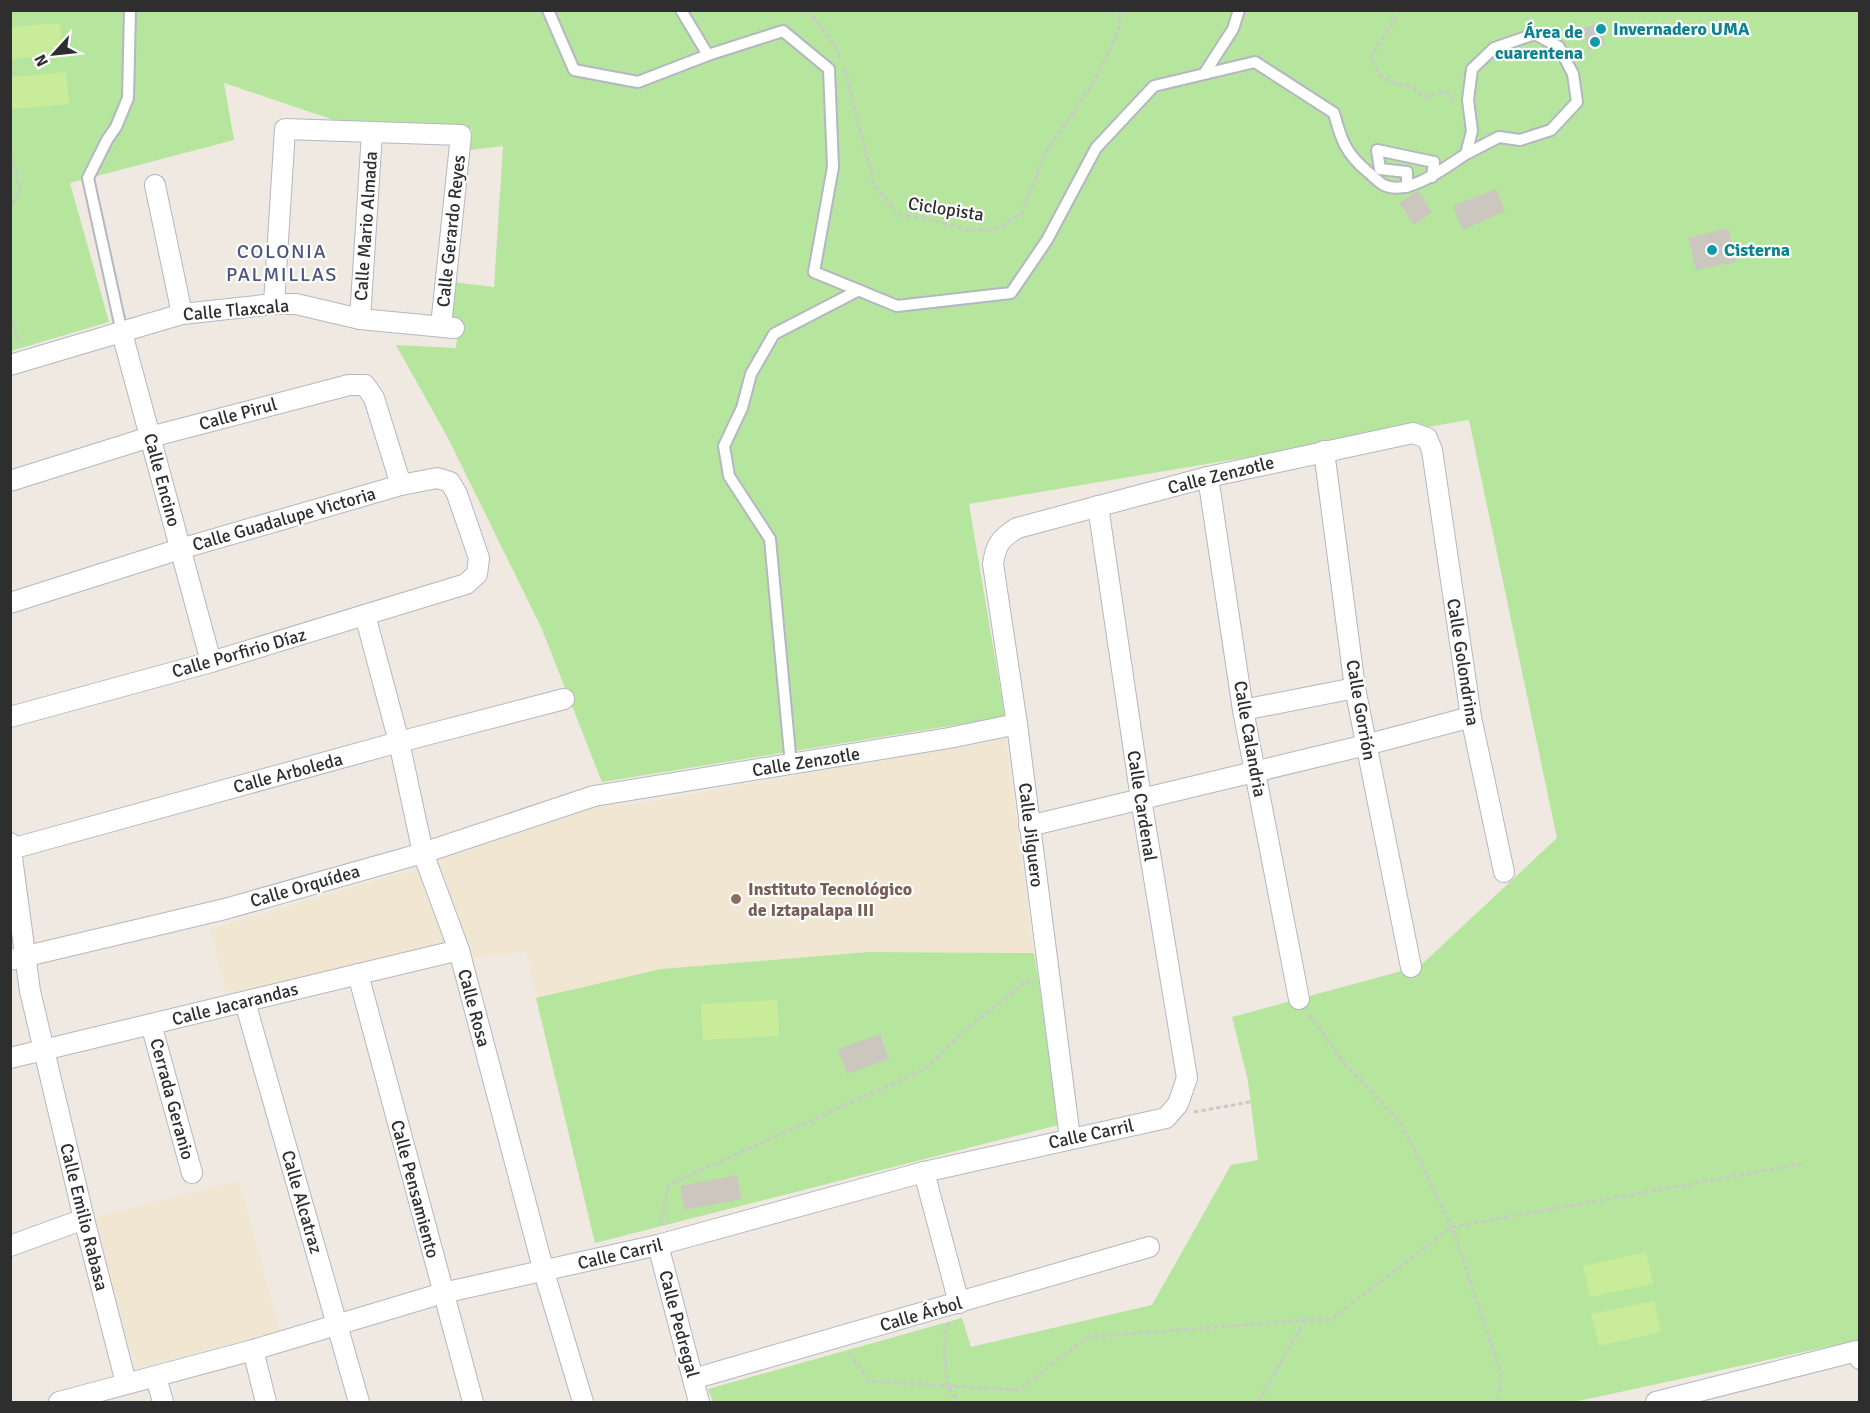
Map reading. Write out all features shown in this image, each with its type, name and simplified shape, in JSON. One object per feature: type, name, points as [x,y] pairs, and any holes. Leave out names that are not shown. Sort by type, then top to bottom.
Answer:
[{"type":"street","points":[[274,304],[285,129],[372,133]]},
{"type":"street","name":"Calle Gerardo Reyes","points":[[372,133],[461,135],[447,327]]},
{"type":"street","name":"Calle Mario Almada","points":[[360,319],[372,133]]},
{"type":"street","points":[[155,184],[182,314]]},
{"type":"street","name":"Calle Tlaxcala","points":[[18,363],[182,314],[274,304],[296,304],[360,319],[447,327]]},
{"type":"street","name":"Calle Encino","points":[[122,333],[211,662]]},
{"type":"street","name":"Calle Pirul","points":[[10,481],[150,437],[349,385],[365,385],[374,398],[401,485]]},
{"type":"street","name":"Calle Zenzotle","points":[[1004,536],[1017,528],[1208,477],[1413,433],[1427,438],[1432,450]]},
{"type":"street","name":"Calle Golondrina","points":[[1432,450],[1471,717],[1504,872]]},
{"type":"street","name":"Calle Gorrión","points":[[1324,451],[1356,688],[1411,967]]},
{"type":"street","name":"Calle Guadalupe Victoria","points":[[10,603],[180,549],[401,485],[437,477],[450,482],[457,494],[479,558],[477,574],[466,584]]},
{"type":"street","name":"Calle Calandria","points":[[1208,477],[1244,710],[1299,999]]},
{"type":"street","name":"Calle Cardenal","points":[[1098,506],[1141,799],[1187,1078],[1172,1111]]},
{"type":"street","name":"Calle Jilguero","points":[[1004,536],[996,547],[993,564],[1017,724],[1070,1138]]},
{"type":"street","name":"Calle Porfirio Díaz","points":[[10,717],[211,662],[466,584]]},
{"type":"street","name":"Calle Rosa","points":[[364,615],[399,742],[423,853],[459,950],[544,1272],[583,1402]]},
{"type":"street","points":[[1244,710],[1356,688]]},
{"type":"street","name":"Calle Arboleda","points":[[11,846],[564,699]]},
{"type":"street","points":[[1029,826],[1366,745],[1471,717]]},
{"type":"street","name":"Calle Zenzotle","points":[[594,796],[950,738],[1017,724]]},
{"type":"street","name":"Calle Orquídea","points":[[18,958],[225,909],[423,853],[594,796]]},
{"type":"street","name":"Calle Emilio Rabasa","points":[[11,846],[18,958],[30,991],[126,1383]]},
{"type":"street","name":"Calle Jacarandas","points":[[10,1058],[459,950]]},
{"type":"street","name":"Calle Pensamiento","points":[[358,974],[473,1402]]},
{"type":"street","name":"Calle Alcatraz","points":[[245,1002],[359,1402]]},
{"type":"street","name":"Cerrada Geranio","points":[[152,1024],[192,1173]]},
{"type":"street","name":"Calle Carril","points":[[59,1402],[253,1350],[443,1293],[658,1245],[924,1172],[1070,1138],[1172,1111]]},
{"type":"street","points":[[924,1172],[959,1303]]},
{"type":"street","points":[[10,1246],[84,1219]]},
{"type":"street","name":"Calle Pedregal","points":[[658,1245],[699,1402]]},
{"type":"street","name":"Calle Árbol","points":[[693,1379],[1149,1248]]},
{"type":"street","points":[[253,1350],[266,1402]]},
{"type":"street","points":[[1656,1402],[1858,1355]]},
{"type":"street","points":[[156,1377],[163,1402]]},
{"type":"lane","points":[[122,333],[88,178],[116,127],[128,98],[130,10]]},
{"type":"lane","points":[[548,10],[574,70],[638,82],[708,55],[783,31],[829,69],[832,167],[814,272],[897,306],[1011,293],[1047,240],[1096,148],[1154,86],[1256,62],[1334,113],[1340,138],[1352,159],[1387,186],[1407,187],[1432,177],[1466,154],[1499,137],[1520,140],[1551,130],[1577,102],[1573,74],[1559,47],[1535,34],[1494,48],[1472,69],[1468,100],[1472,130],[1466,154]]},
{"type":"lane","points":[[681,10],[708,55]]},
{"type":"lane","points":[[1204,74],[1233,29],[1239,10]]},
{"type":"lane","points":[[1407,187],[1407,172],[1380,169],[1377,150],[1434,162],[1432,177]]},
{"type":"lane","points":[[791,765],[770,539],[729,476],[724,446],[742,408],[751,374],[774,334],[859,290]]},
{"type":"path","name":"Ciclopista","points":[[808,10],[836,47],[846,74],[874,184],[897,215],[930,219],[966,230],[997,229],[1022,213],[1045,153],[1092,85],[1112,46],[1119,27],[1120,10]]},
{"type":"path","points":[[1390,10],[1395,19],[1370,57],[1385,80],[1398,85],[1412,86],[1423,97],[1447,91],[1452,103],[1470,116]]},
{"type":"path","points":[[10,150],[20,190],[10,208]]},
{"type":"path","points":[[10,315],[18,363]]},
{"type":"path","points":[[658,1245],[668,1185],[926,1069],[968,1028],[1024,983],[1050,976]]},
{"type":"path","points":[[1299,999],[1345,1064],[1401,1123],[1452,1227],[1502,1374],[1498,1402]]},
{"type":"path","points":[[1172,1111],[1250,1102]]},
{"type":"path","points":[[837,1337],[869,1381],[1018,1390],[1088,1337],[1330,1320],[1452,1227],[1801,1164]]},
{"type":"path","points":[[959,1303],[944,1334],[947,1386],[959,1402]]},
{"type":"path","points":[[1258,1402],[1305,1320]]},
{"type":"shaded area","name":"Instituto Tecnológico de Iztapalapa III","points":[[1006,738],[1034,953],[869,952],[661,969],[536,998],[526,952],[469,958],[425,847],[592,800],[625,806]]},
{"type":"shaded area","points":[[422,867],[448,943],[229,1003],[210,929]]},
{"type":"shaded area","points":[[239,1180],[280,1331],[136,1369],[92,1218]]},
{"type":"green space","points":[[11,11],[1859,11],[1859,1340],[1574,1402],[713,1402],[708,1389],[962,1318],[971,1347],[1152,1305],[1231,1165],[1258,1160],[1248,1081],[1232,1017],[1420,966],[1557,838],[1469,420],[969,504],[1005,717],[602,782],[541,627],[449,440],[396,345],[456,348],[459,319],[452,319],[453,282],[494,287],[503,146],[470,150],[472,129],[364,130],[224,83],[234,140],[70,183],[109,322],[11,351]]},
{"type":"green space","points":[[60,23],[63,54],[11,59],[11,27]]},
{"type":"green space","points":[[66,72],[69,104],[11,109],[11,77]]},
{"type":"green space","points":[[869,952],[1034,953],[1062,1124],[595,1243],[536,998],[661,969]]},
{"type":"green space","points":[[777,1000],[779,1036],[703,1040],[701,1004]]},
{"type":"green space","points":[[1646,1252],[1653,1284],[1590,1297],[1583,1266]]},
{"type":"green space","points":[[1654,1301],[1661,1332],[1599,1346],[1591,1314]]},
{"type":"building","points":[[1600,23],[1605,45],[1589,50],[1582,28]]},
{"type":"building","points":[[1496,189],[1505,211],[1463,230],[1452,206]]},
{"type":"building","points":[[1418,191],[1432,212],[1414,225],[1399,203]]},
{"type":"building","name":"Cisterna","points":[[1728,228],[1736,262],[1696,270],[1688,238]]},
{"type":"building","points":[[880,1034],[889,1059],[847,1074],[838,1049]]},
{"type":"building","points":[[737,1175],[742,1199],[684,1210],[680,1186]]},
{"type":"place","name":"Invernadero UMA","points":[[1601,29]]},
{"type":"place","name":"Área de cuarentena","points":[[1595,42]]},
{"type":"place","name":"Cisterna","points":[[1712,250]]},
{"type":"place","name":"Instituto Tecnológico de Iztapalapa III","points":[[736,899]]},
{"type":"district","name":"COLONIA PALMILLAS","points":[[282,262]]}]
